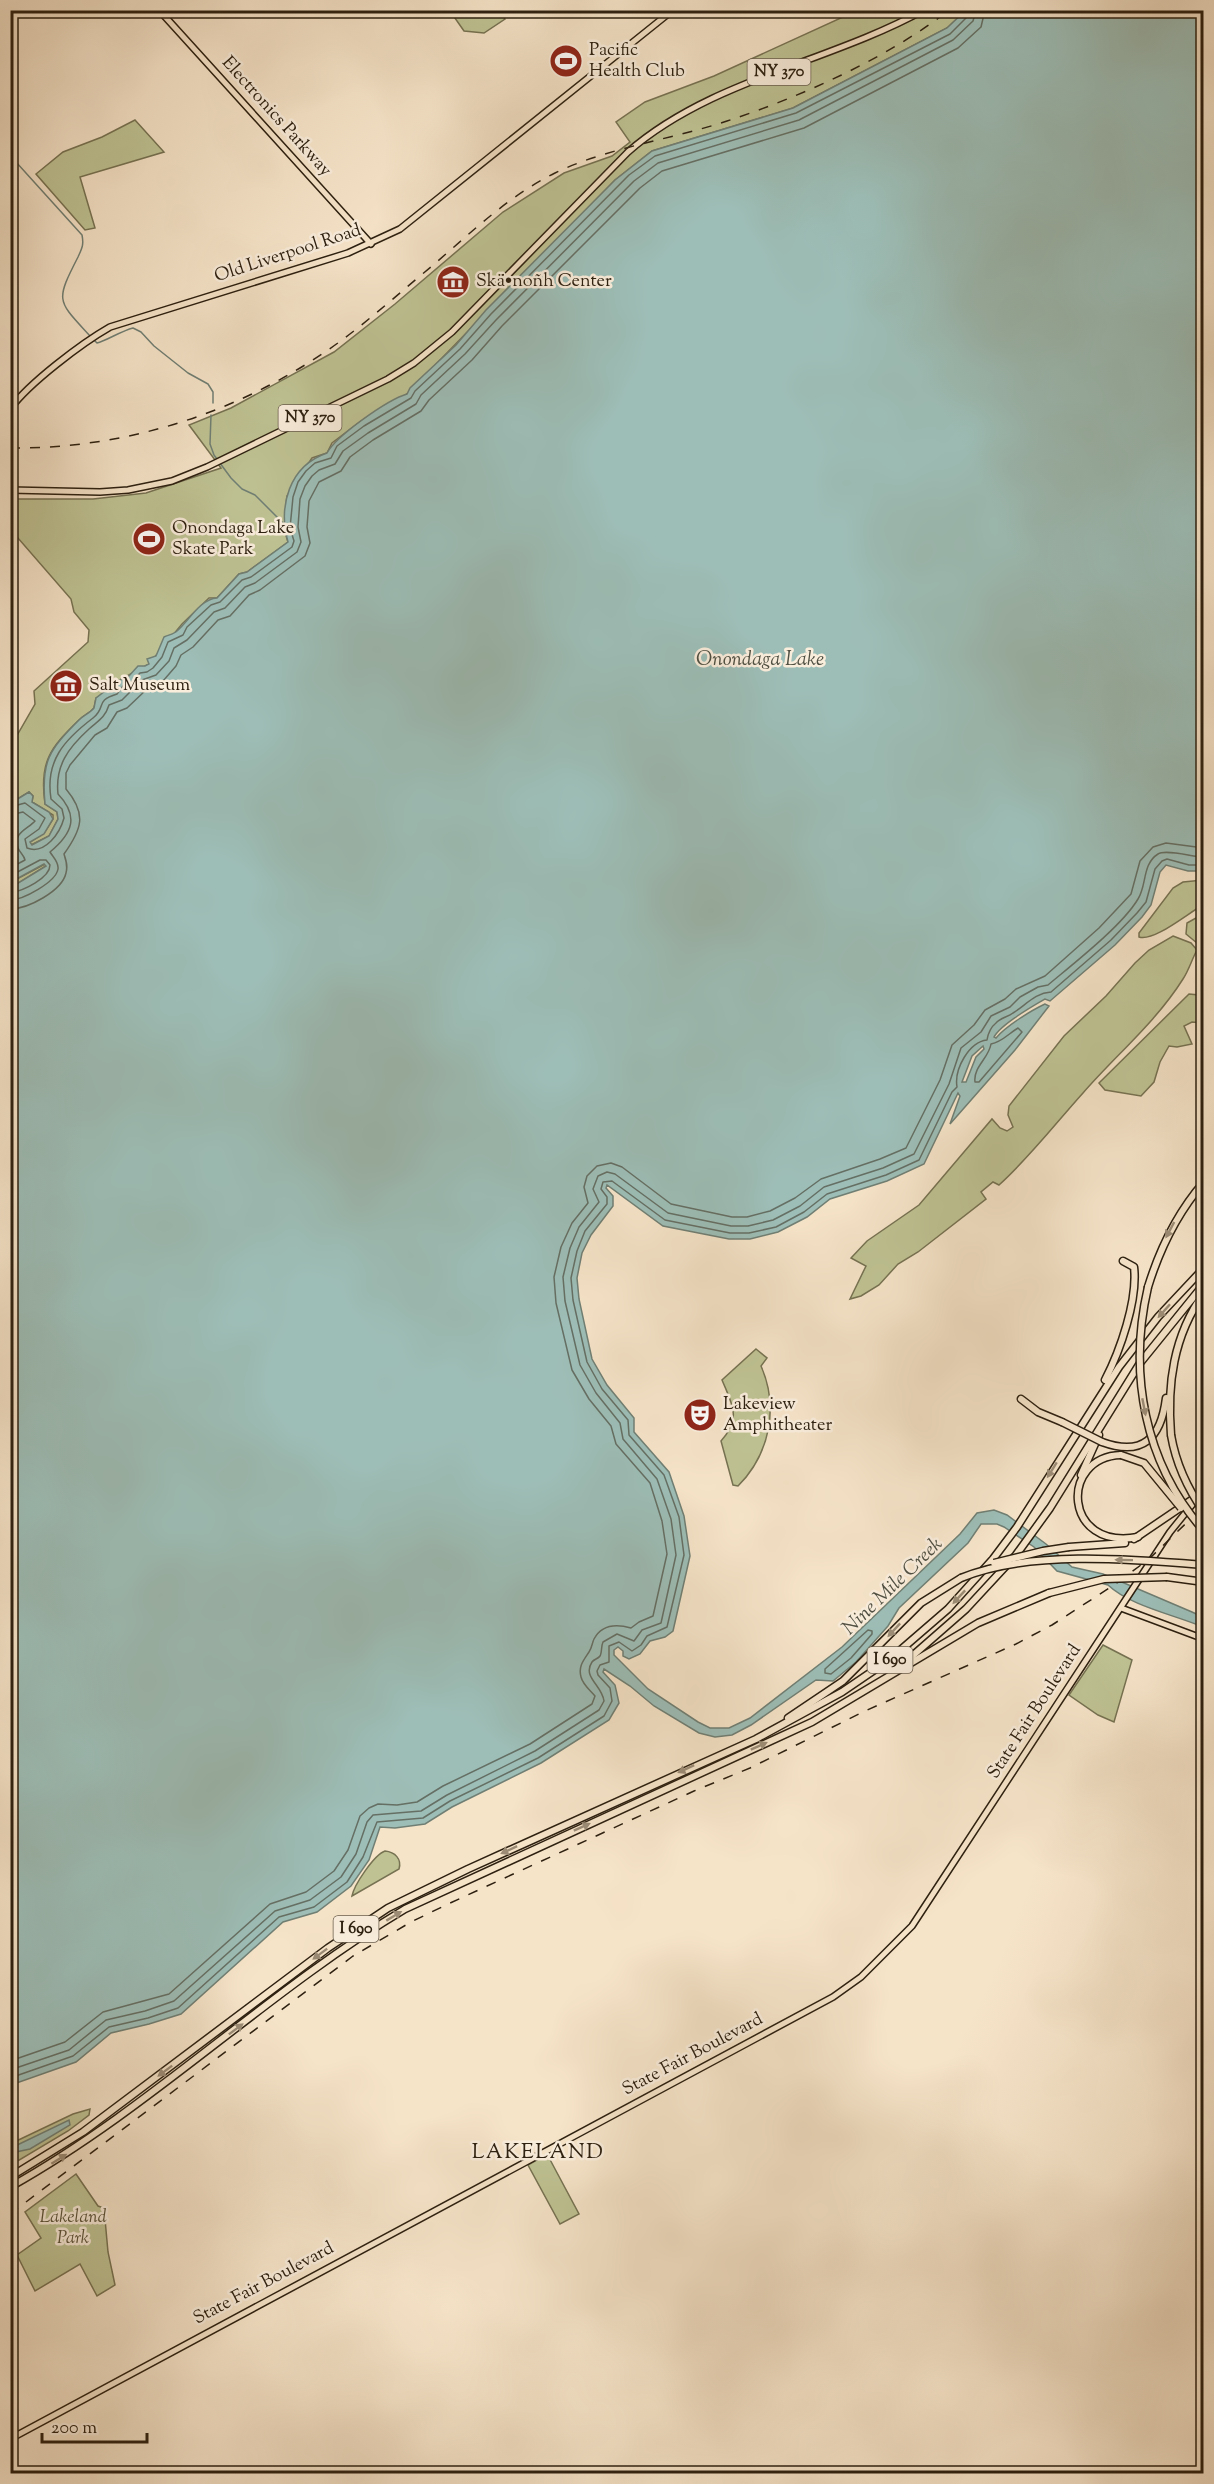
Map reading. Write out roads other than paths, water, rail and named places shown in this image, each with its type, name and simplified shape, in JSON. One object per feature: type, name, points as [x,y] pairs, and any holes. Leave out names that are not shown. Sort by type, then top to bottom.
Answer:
[{"type":"highway","points":[[1203,1182],[1188,1201],[1165,1240],[1148,1287],[1139,1343],[1143,1406],[1152,1440],[1167,1476],[1183,1504],[1203,1531]]},
{"type":"highway","points":[[1087,1413],[1124,1336],[1135,1270],[1132,1264],[1123,1262]]},
{"type":"highway","name":"I 690","points":[[10,2177],[83,2132],[334,1943],[388,1908],[819,1706],[889,1660],[948,1609],[982,1572],[1021,1519],[1087,1413],[1147,1330],[1203,1268]]},
{"type":"highway","name":"I 690","points":[[10,2187],[69,2152],[105,2127],[344,1947],[394,1915],[423,1899],[812,1722],[878,1684],[928,1645],[966,1610],[1026,1542],[1119,1395],[1158,1339],[1203,1284]]},
{"type":"highway","points":[[1020,1399],[1038,1412],[1102,1442],[1114,1446],[1132,1447],[1144,1443],[1156,1433],[1164,1415],[1172,1369],[1181,1336],[1203,1293]]},
{"type":"highway","points":[[1172,1369],[1169,1395],[1171,1435],[1180,1470],[1191,1494],[1203,1512]]},
{"type":"highway","points":[[1119,1395],[1087,1459],[1078,1488],[1079,1510],[1095,1532],[1113,1539],[1138,1538]]},
{"type":"highway","points":[[1078,1488],[1084,1474],[1106,1458],[1121,1455],[1139,1460],[1148,1467],[1203,1531]]},
{"type":"highway","points":[[740,1745],[804,1709],[829,1691],[866,1660],[921,1603],[961,1578],[1016,1557],[1069,1547],[1112,1545],[1138,1538],[1196,1497]]},
{"type":"highway","points":[[1174,1513],[1181,1517]]},
{"type":"highway","points":[[961,1578],[995,1567],[1030,1561],[1136,1560],[1203,1565]]},
{"type":"highway","points":[[878,1684],[978,1623],[1049,1593],[1104,1579],[1167,1577],[1203,1582]]},
{"type":"main road","name":"Electronics Parkway","points":[[159,10],[371,244]]},
{"type":"main road","name":"Old Liverpool Road","points":[[10,409],[36,383],[91,338],[131,319],[371,244],[400,229],[673,10]]},
{"type":"main road","name":"NY 370","points":[[10,489],[100,492],[128,490],[172,481],[218,462],[388,379],[420,359],[453,332],[628,152],[668,122],[692,108],[857,41],[924,10]]},
{"type":"main road","name":"State Fair Boulevard","points":[[10,2439],[843,1990],[873,1965],[912,1926],[1181,1517],[1203,1490]]},
{"type":"main road","points":[[1121,1608],[1203,1639]]},
{"type":"water","name":"Onondaga Lake","points":[[965,11],[1203,11],[1203,871],[1188,871],[1166,865],[1160,872],[1151,905],[1115,945],[1050,1001],[1045,999],[1032,1006],[998,1032],[994,1037],[996,1038],[1026,1014],[1045,1004],[1049,1006],[1015,1050],[950,1124],[960,1096],[958,1093],[924,1164],[887,1181],[830,1199],[807,1217],[778,1232],[750,1239],[729,1239],[663,1226],[607,1185],[606,1188],[613,1196],[613,1206],[591,1235],[582,1253],[577,1278],[579,1299],[592,1359],[607,1385],[634,1418],[634,1432],[669,1472],[684,1516],[690,1556],[673,1631],[665,1637],[650,1641],[640,1654],[629,1659],[623,1656],[623,1651],[618,1647],[614,1650],[614,1655],[648,1689],[698,1722],[710,1728],[729,1728],[750,1718],[842,1647],[960,1534],[977,1513],[994,1510],[1007,1515],[1072,1567],[1103,1574],[1203,1617],[1203,1627],[1128,1599],[1108,1585],[1057,1571],[1034,1547],[1004,1527],[997,1524],[981,1524],[968,1543],[899,1608],[888,1626],[856,1662],[833,1681],[816,1680],[751,1725],[732,1735],[715,1737],[699,1733],[654,1706],[630,1686],[604,1669],[603,1672],[615,1685],[619,1703],[609,1720],[541,1763],[452,1807],[425,1824],[395,1828],[380,1827],[369,1860],[351,1886],[317,1912],[283,1922],[181,2014],[111,2033],[76,2062],[11,2085],[10,888],[46,866],[44,864],[11,882],[11,803],[29,792],[33,796],[32,802],[49,812],[53,819],[44,834],[30,842],[32,845],[49,836],[58,819],[57,812],[45,804],[44,777],[49,757],[69,730],[94,708],[96,698],[109,688],[114,689],[116,682],[129,676],[138,666],[149,664],[147,659],[156,656],[164,637],[177,631],[205,602],[217,598],[239,574],[247,572],[288,542],[285,528],[286,501],[295,477],[303,467],[327,453],[340,437],[363,419],[387,403],[407,394],[410,388],[456,345],[486,310],[615,180],[652,151],[793,108],[947,28]],"holes":[[[983,1046],[984,1049],[976,1057],[966,1082],[962,1082],[972,1056]]]},
{"type":"water","points":[[69,2120],[70,2125],[30,2149],[11,2153],[11,2148]]},
{"type":"waterway","points":[[16,162],[82,235],[82,246],[66,283],[63,300],[71,315],[90,336]]},
{"type":"waterway","points":[[94,340],[97,343],[101,342],[133,328],[141,332],[154,346],[188,373],[208,384],[213,392],[213,403]]},
{"type":"waterway","points":[[211,415],[210,444],[214,455],[242,489],[255,495],[285,525]]},
{"type":"railway","points":[[10,448],[52,447],[135,435],[175,424],[252,394],[338,343],[501,207],[536,183],[576,164],[618,150],[727,121],[813,88],[899,44],[949,10]]},
{"type":"railway","points":[[10,2214],[353,1956],[411,1922],[448,1904],[694,1791],[750,1768],[865,1711],[1016,1644],[1052,1625],[1114,1585],[1149,1559],[1204,1506]]},
{"type":"place","name":"Pacific Health Club","points":[[566,61]]},
{"type":"place","name":"Skä•noñh Center","points":[[453,282]]},
{"type":"place","name":"Onondaga Lake Skate Park","points":[[149,539]]},
{"type":"place","name":"Salt Museum","points":[[66,686]]},
{"type":"place","name":"Lakeview Amphitheater","points":[[700,1415]]},
{"type":"district","name":"LAKELAND","points":[[538,2153]]},
{"type":"water label","name":"Nine Mile Creek","points":[[893,1587]]},
{"type":"park label","name":"Lakeland Park","points":[[73,2228]]}]
